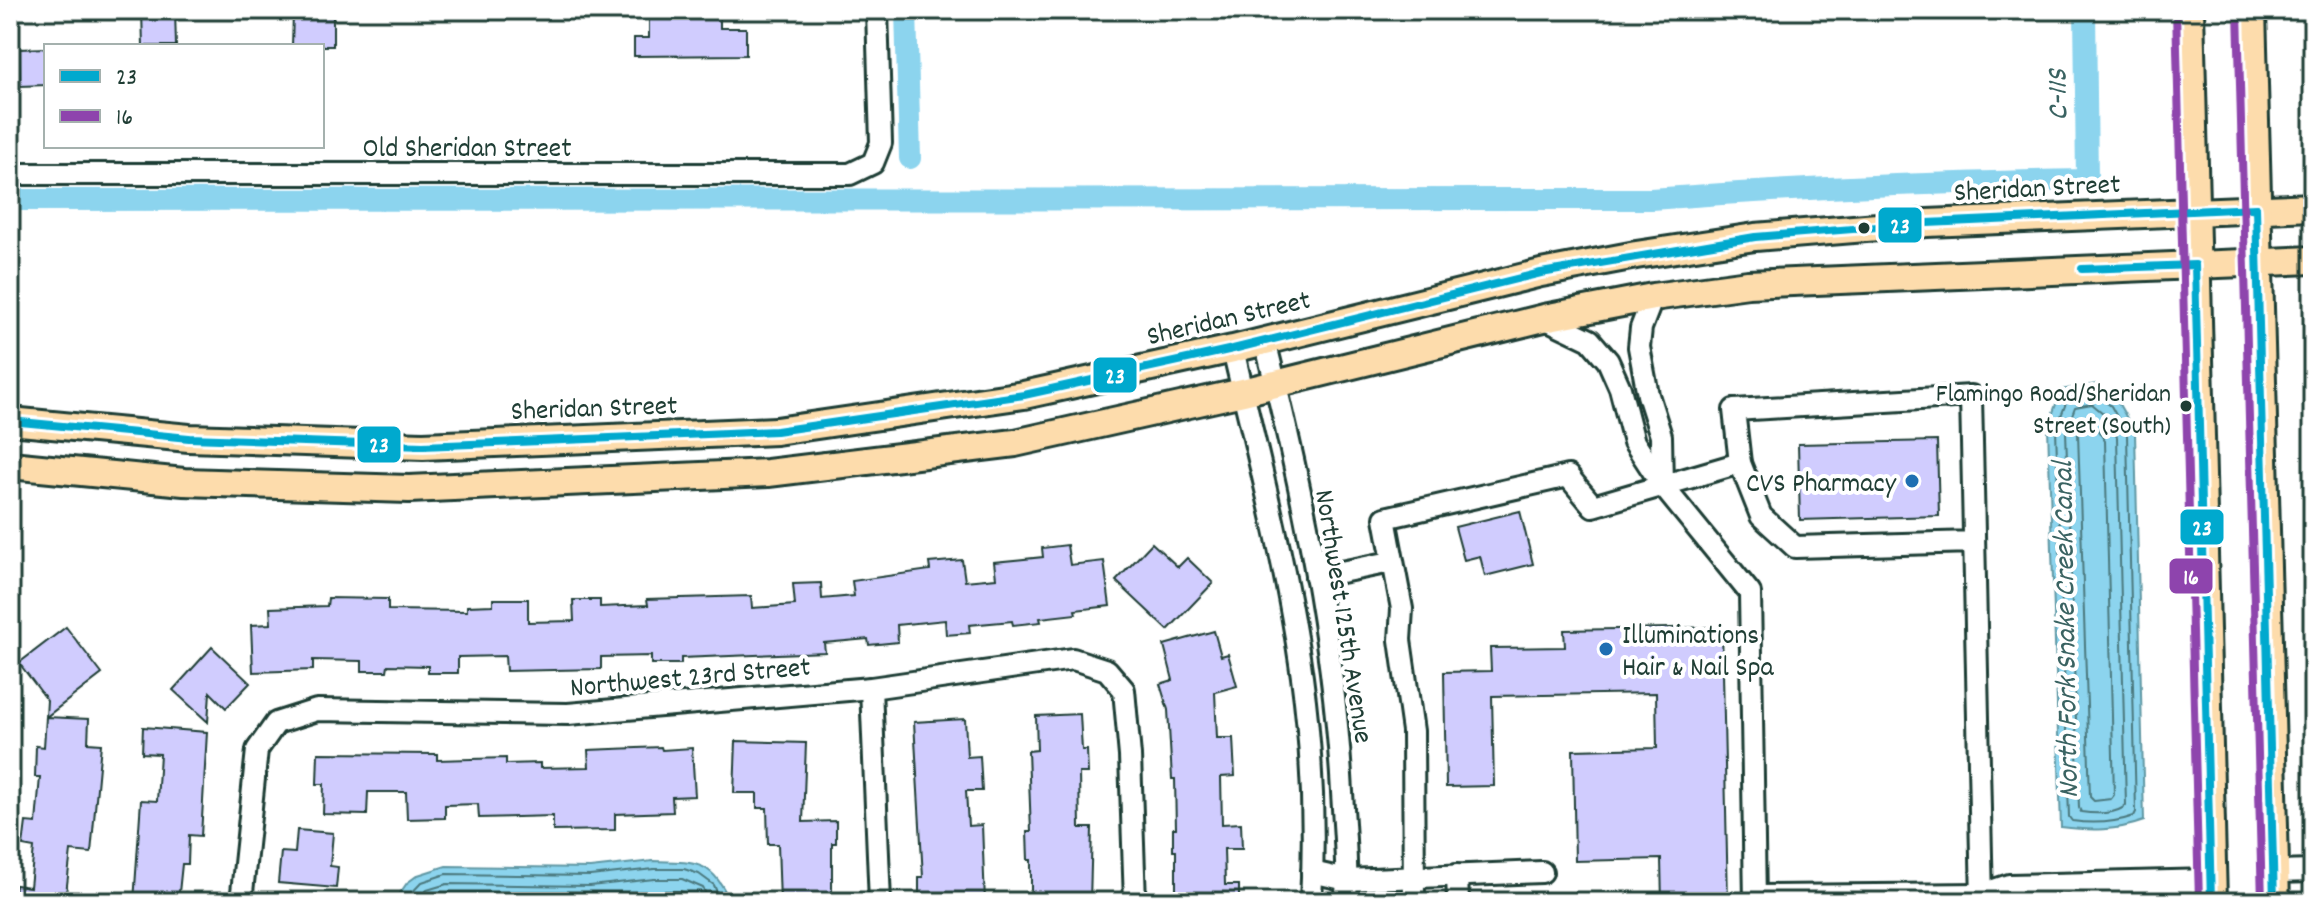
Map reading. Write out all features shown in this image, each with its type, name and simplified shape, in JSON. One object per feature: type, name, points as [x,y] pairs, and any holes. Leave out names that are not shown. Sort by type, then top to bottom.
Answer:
[{"type":"highway","points":[[2188,10],[2210,894]]},
{"type":"highway","points":[[2250,10],[2274,902]]},
{"type":"main road","name":"Sheridan Street","points":[[10,421],[189,438],[423,446],[776,431],[1024,395],[1233,349],[1541,273],[1755,237],[1927,223],[2313,207]]},
{"type":"main road","points":[[10,465],[184,482],[409,489],[768,473],[1015,443],[1243,392],[1544,318],[1653,297],[1748,284],[2313,260]]},
{"type":"street","name":"Old Sheridan Street","points":[[10,174],[850,174],[873,163],[881,143],[877,10]]},
{"type":"street","points":[[1653,297],[1641,328],[1639,347],[1648,395],[1661,436],[1662,485]]},
{"type":"street","points":[[1544,318],[1590,340],[1608,361],[1620,388],[1634,442],[1662,485],[1750,593],[1755,899],[1982,898],[2007,902]]},
{"type":"street","name":"Northwest 125th Avenue","points":[[1265,341],[1316,577],[1333,673],[1346,902]]},
{"type":"street","name":"Northwest 125th Avenue","points":[[1233,349],[1288,594],[1302,678],[1309,751],[1311,902]]},
{"type":"street","points":[[1974,542],[1795,547],[1761,516],[1740,463],[1734,410],[1971,396],[1982,898]]},
{"type":"street","points":[[1414,902],[1413,731],[1400,640],[1402,609],[1385,518],[1568,476],[1593,506],[1740,463]]},
{"type":"street","points":[[1316,577],[1391,562]]},
{"type":"street","name":"Northwest 23rd Street","points":[[241,902],[257,750],[276,723],[317,710],[568,714],[871,688],[1073,659],[1107,670],[1124,690],[1130,756],[1135,902]]},
{"type":"street","points":[[871,688],[880,902]]},
{"type":"street","points":[[2273,872],[2313,871]]},
{"type":"street","points":[[1312,872],[1347,880],[1542,872]]},
{"type":"street","points":[[1457,875],[1458,902]]},
{"type":"street","points":[[1982,898],[2009,885],[2210,894]]},
{"type":"street","points":[[2076,902],[2210,894]]},
{"type":"water","name":"North Fork Snake Creek Canal","points":[[2097,384],[2117,401],[2135,432],[2144,821],[2123,827],[2093,829],[2061,827],[2048,427],[2061,390]]},
{"type":"water","points":[[653,861],[701,866],[717,878],[730,902],[394,902],[407,883],[418,875],[446,866],[590,868]]},
{"type":"building","points":[[142,10],[175,10],[176,44],[143,44]]},
{"type":"building","points":[[649,10],[720,10],[720,28],[746,28],[746,55],[634,56],[634,38],[649,38]]},
{"type":"building","points":[[293,14],[333,15],[333,46],[292,44]]},
{"type":"building","points":[[44,48],[44,85],[20,86],[19,49]]},
{"type":"building","points":[[1937,441],[1939,516],[1800,520],[1798,444]]},
{"type":"building","points":[[1520,511],[1533,564],[1485,576],[1480,556],[1464,560],[1455,527]]},
{"type":"building","points":[[1152,543],[1178,567],[1187,558],[1213,583],[1168,630],[1116,581]]},
{"type":"building","points":[[1067,545],[1070,565],[1104,561],[1110,606],[1040,618],[1041,622],[969,625],[970,633],[946,635],[945,620],[897,625],[898,642],[869,645],[868,639],[824,643],[825,652],[681,658],[681,664],[651,664],[651,656],[601,657],[601,669],[506,671],[505,656],[458,657],[458,673],[428,673],[428,666],[388,665],[387,671],[362,671],[362,661],[313,660],[313,670],[253,672],[251,625],[271,624],[270,608],[327,606],[328,598],[388,599],[388,610],[467,611],[467,606],[493,605],[493,599],[528,599],[528,622],[574,621],[573,600],[600,600],[600,607],[648,605],[647,599],[751,596],[752,608],[795,605],[793,584],[821,583],[822,599],[854,596],[852,581],[930,570],[929,563],[962,560],[965,581],[996,578],[994,562],[1043,557],[1042,548]]},
{"type":"building","points":[[66,627],[102,674],[46,717],[47,700],[19,663]]},
{"type":"building","points":[[1722,627],[1728,902],[1662,902],[1661,859],[1575,861],[1573,750],[1657,748],[1656,693],[1492,696],[1494,786],[1446,787],[1444,672],[1491,671],[1490,648],[1565,647],[1564,630]]},
{"type":"building","points":[[1214,631],[1221,656],[1228,654],[1237,686],[1215,692],[1217,738],[1233,738],[1235,776],[1221,777],[1222,824],[1241,823],[1242,849],[1224,849],[1225,885],[1239,885],[1239,902],[1176,902],[1176,851],[1173,851],[1175,779],[1172,779],[1168,710],[1160,684],[1173,680],[1164,645]]},
{"type":"building","points":[[212,647],[250,683],[226,708],[210,692],[208,722],[173,690]]},
{"type":"building","points":[[1080,714],[1082,750],[1087,750],[1088,773],[1079,773],[1080,828],[1092,828],[1090,902],[1031,902],[1027,832],[1031,832],[1028,751],[1037,750],[1036,716]]},
{"type":"building","points":[[46,717],[89,719],[88,743],[101,744],[91,853],[71,851],[65,902],[13,902],[15,885],[30,887],[34,848],[23,846],[26,822],[36,823],[40,777],[35,777],[36,746],[44,747]]},
{"type":"building","points":[[965,719],[967,757],[980,756],[982,791],[966,791],[968,826],[982,825],[985,902],[919,902],[919,877],[923,877],[914,722]]},
{"type":"building","points":[[143,727],[207,732],[201,836],[189,835],[188,864],[182,864],[178,902],[134,902],[141,800],[157,801],[160,754],[142,753]]},
{"type":"building","points":[[736,741],[806,743],[803,822],[836,821],[836,843],[832,843],[832,902],[780,902],[778,844],[768,844],[767,808],[757,808],[757,793],[734,793]]},
{"type":"building","points":[[661,747],[662,750],[692,748],[695,796],[672,797],[673,812],[615,814],[615,830],[553,831],[553,816],[479,818],[478,804],[445,805],[445,818],[407,819],[406,792],[368,792],[367,815],[323,814],[324,784],[317,784],[318,753],[437,754],[437,760],[506,758],[506,764],[540,763],[540,768],[589,767],[588,750]]},
{"type":"building","points":[[297,830],[333,833],[330,866],[338,867],[336,888],[278,883],[281,852],[295,853]]},
{"type":"waterway","points":[[906,10],[910,158]]},
{"type":"waterway","name":"C-11S","points":[[10,200],[1651,199],[1869,186],[2087,180],[2085,10]]},
{"type":"transit line","name":"16","points":[[2176,10],[2199,902]]},
{"type":"transit line","name":"16","points":[[2238,10],[2262,902]]},
{"type":"transit line","name":"23","points":[[10,421],[189,438],[423,446],[776,431],[1024,395],[1233,349],[1541,273],[1755,237],[1927,223],[2256,208],[2274,902]]},
{"type":"transit line","name":"23","points":[[2082,269],[2195,265],[2211,902]]},
{"type":"place","name":"Flamingo Road/Sheridan Street (South)","points":[[2186,406]]},
{"type":"place","name":"CVS Pharmacy","points":[[1912,481]]},
{"type":"place","name":"Illuminations Hair & Nail Spa","points":[[1606,649]]}]
